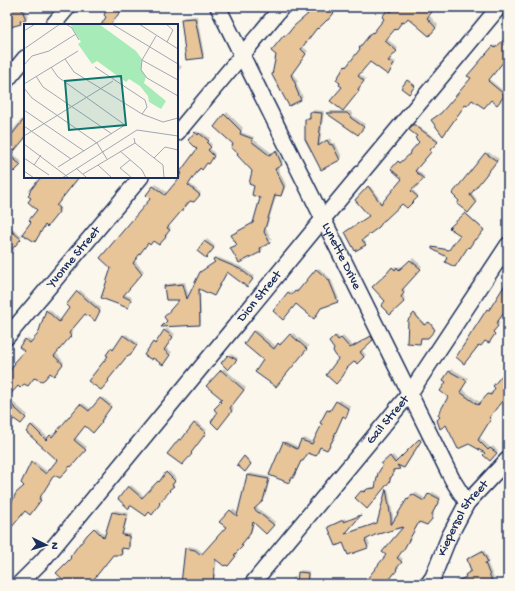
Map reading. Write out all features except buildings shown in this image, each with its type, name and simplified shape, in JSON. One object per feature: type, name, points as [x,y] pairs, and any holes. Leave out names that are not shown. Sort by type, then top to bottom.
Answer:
[{"type":"street","points":[[54,24],[68,7]]},
{"type":"street","name":"Lynette Drive","points":[[218,7],[452,479],[467,503]]},
{"type":"street","points":[[178,132],[282,7]]},
{"type":"street","name":"Dion Street","points":[[19,584],[42,560],[499,7]]},
{"type":"street","points":[[7,80],[24,59]]},
{"type":"street","name":"Yvonne Street","points":[[7,337],[140,178]]},
{"type":"street","name":"Gail Street","points":[[252,584],[410,393],[508,245]]},
{"type":"street","name":"Kiepersol Street","points":[[428,584],[433,577],[449,537],[467,503],[508,459]]}]
